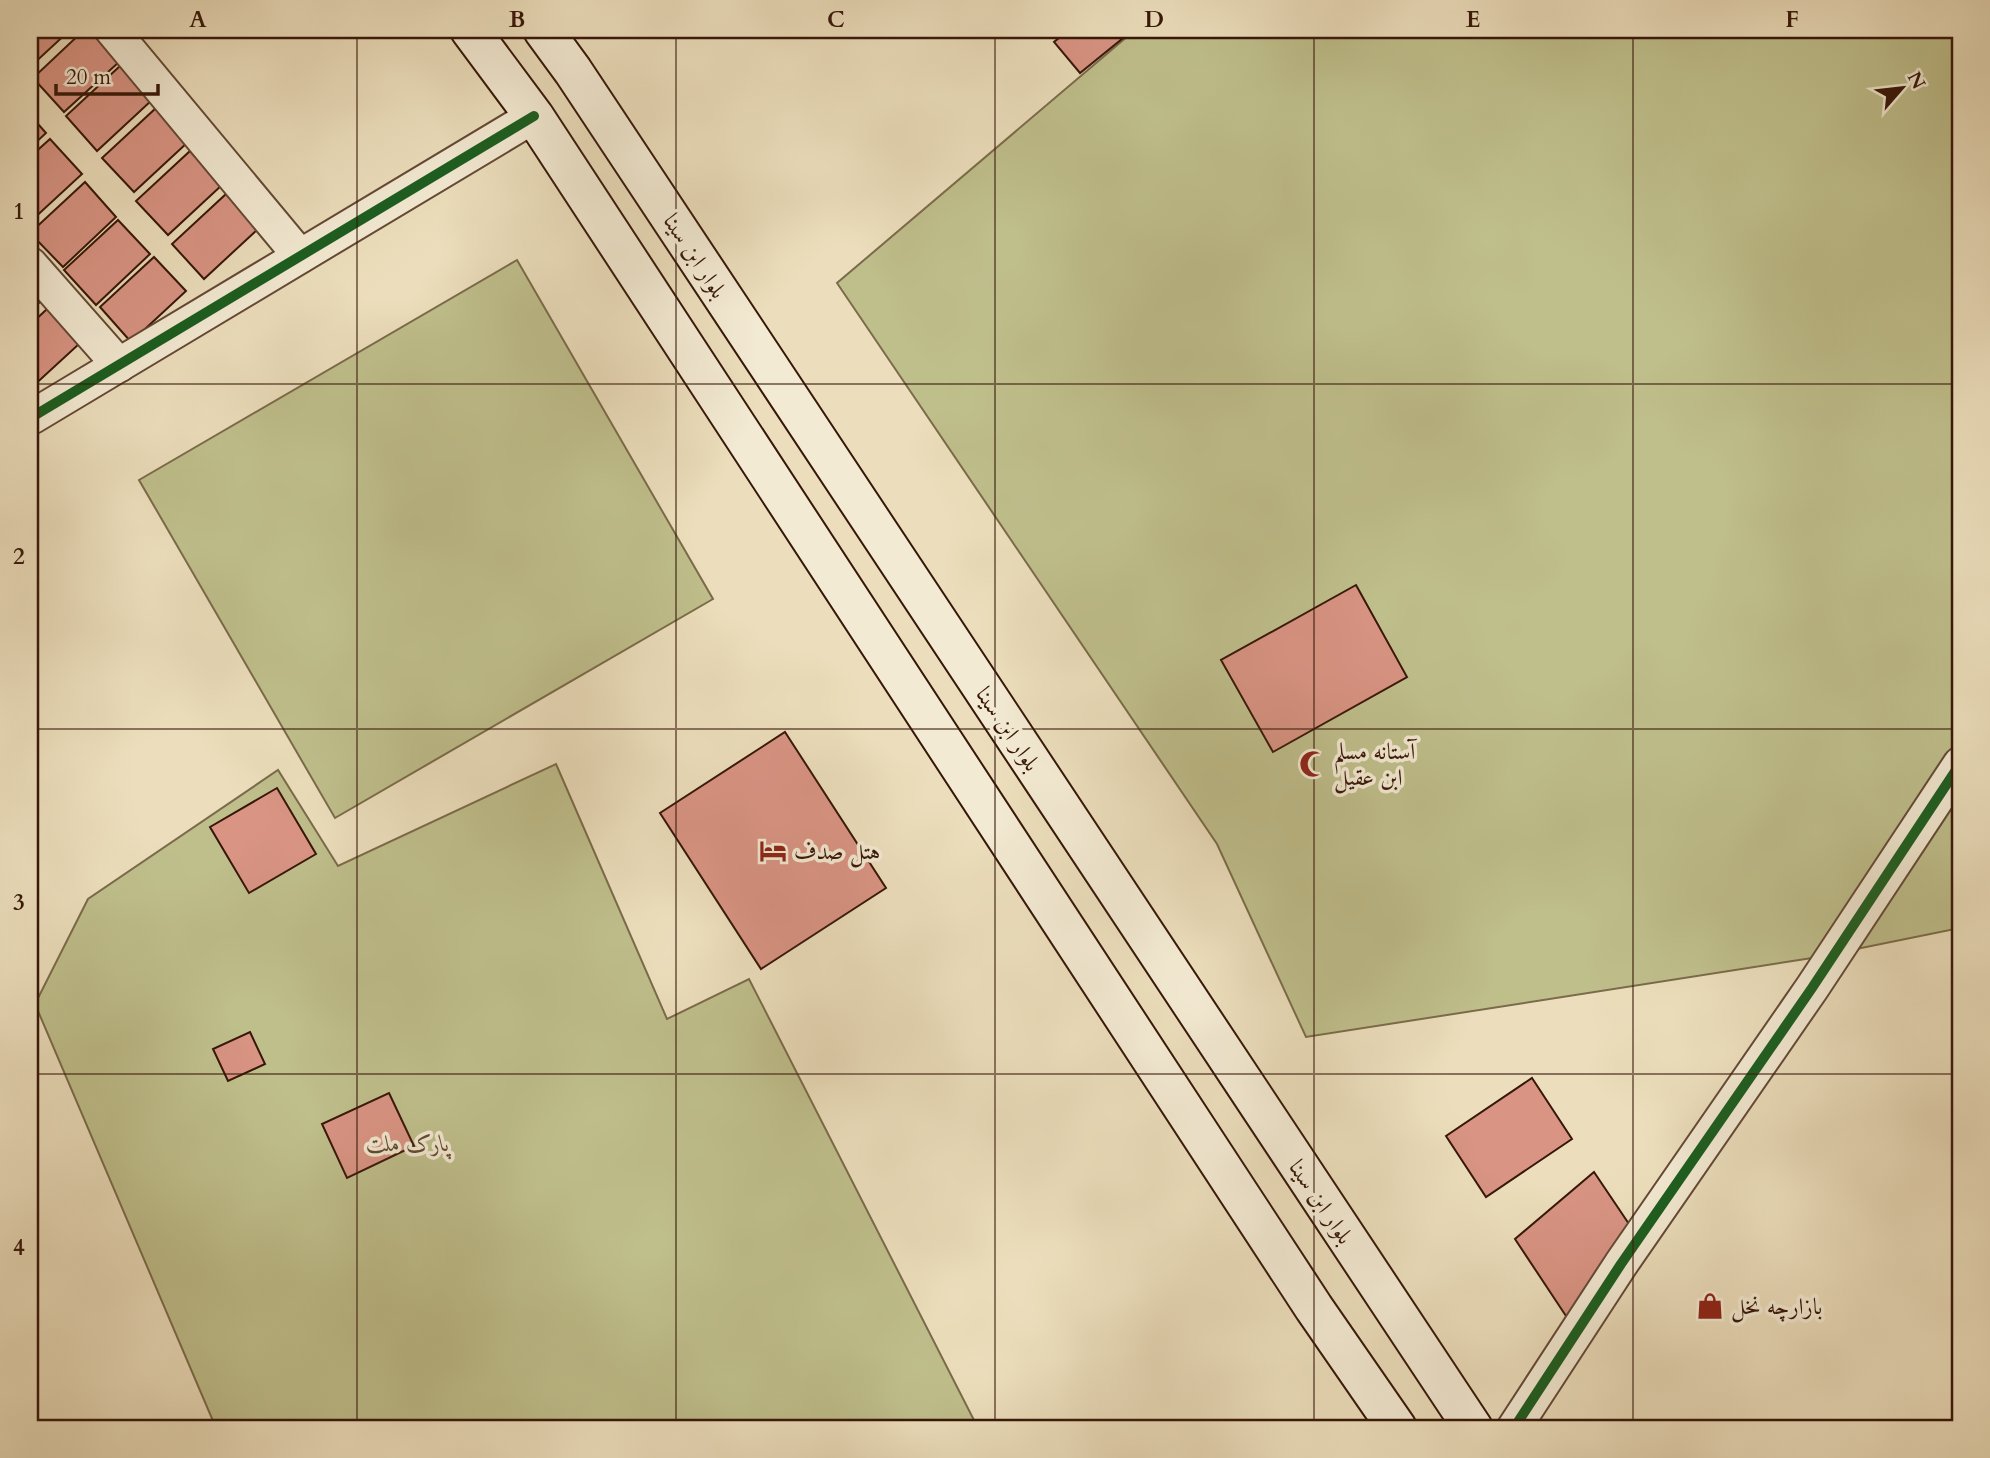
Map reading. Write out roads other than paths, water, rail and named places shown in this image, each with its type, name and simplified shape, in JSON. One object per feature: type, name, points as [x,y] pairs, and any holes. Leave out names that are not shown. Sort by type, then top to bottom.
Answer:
[{"type":"main road","points":[[470,30],[534,116],[1291,1273],[1397,1428]]},
{"type":"main road","name":"بلوار ابن سینا","points":[[543,30],[573,71],[1473,1428]]},
{"type":"street","points":[[113,30],[300,256]]},
{"type":"street","points":[[32,416],[534,116]]},
{"type":"street","points":[[30,264],[119,365]]},
{"type":"street","points":[[1514,1428],[1621,1264],[1812,988],[1960,764]]},
{"type":"place","name":"آستانه مسلم ابن عقیل","points":[[1313,764]]},
{"type":"place","name":"هتل صدف","points":[[773,851]]},
{"type":"place","name":"بازارچه نخل","points":[[1710,1306]]},
{"type":"park label","name":"پارک ملت","points":[[408,1143]]}]
